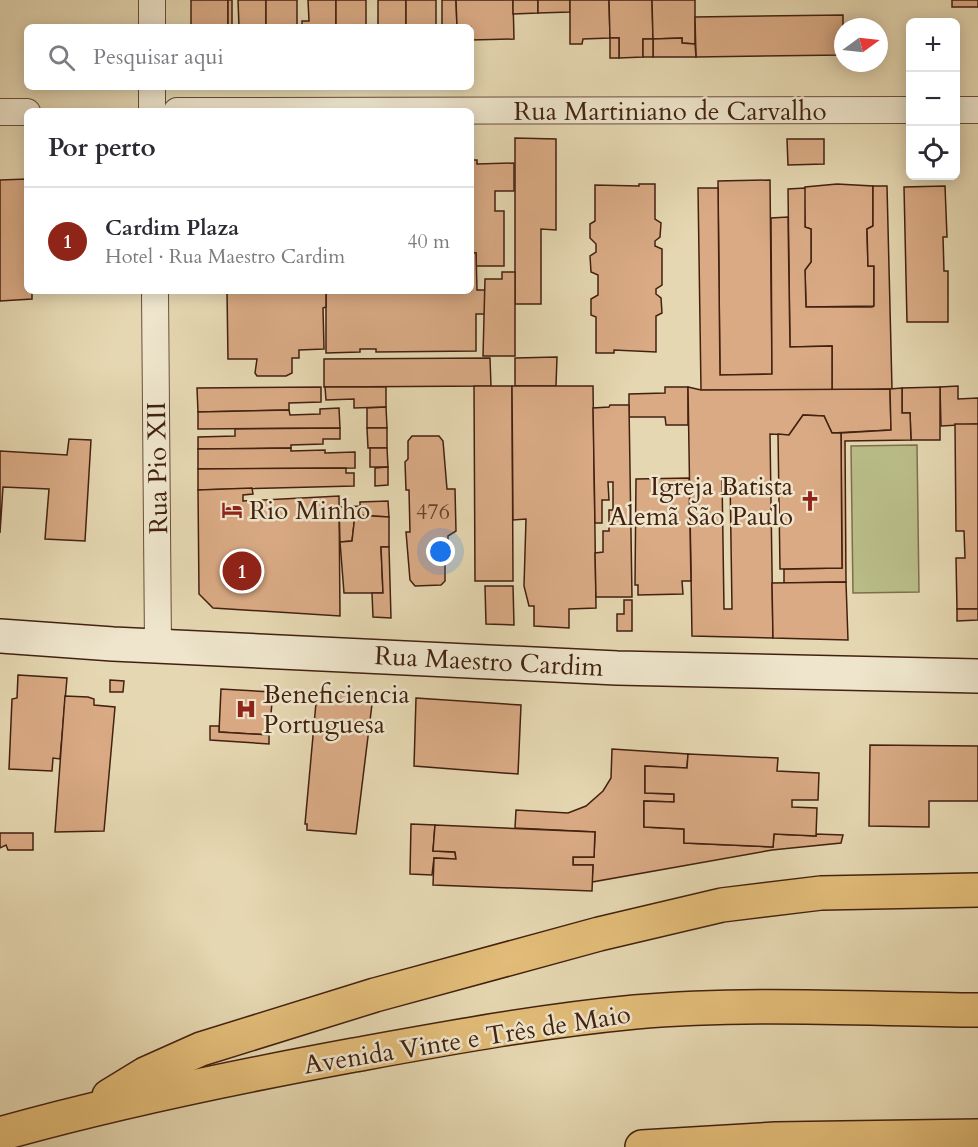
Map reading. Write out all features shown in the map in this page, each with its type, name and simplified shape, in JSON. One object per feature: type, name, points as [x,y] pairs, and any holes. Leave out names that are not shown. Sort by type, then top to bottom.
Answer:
[{"type":"highway","points":[[87,1109],[145,1074],[201,1049],[375,995],[599,934],[722,905],[821,893],[978,890]]},
{"type":"highway","name":"Avenida Vinte e Três de Maio","points":[[0,1134],[87,1109],[301,1065],[495,1029],[636,1012],[730,1008],[978,1010]]},
{"type":"highway","points":[[642,1147],[776,1139],[978,1136]]},
{"type":"main road","name":"Rua Maestro Cardim","points":[[0,636],[158,646],[617,668],[978,676]]},
{"type":"street","points":[[152,0],[152,24]]},
{"type":"street","points":[[152,90],[152,108]]},
{"type":"street","name":"Rua Martiniano de Carvalho","points":[[474,111],[906,110]]},
{"type":"street","points":[[960,110],[978,110]]},
{"type":"street","points":[[0,112],[24,112]]},
{"type":"street","name":"Rua Pio XII","points":[[155,294],[158,646]]},
{"type":"green space","points":[[917,445],[919,592],[853,593],[851,446]]},
{"type":"building","points":[[191,0],[228,0],[228,24],[191,24]]},
{"type":"building","points":[[228,0],[232,0],[232,24],[228,24]]},
{"type":"building","points":[[238,0],[266,0],[266,24],[239,24]]},
{"type":"building","points":[[266,0],[297,0],[297,24],[266,24]]},
{"type":"building","points":[[308,0],[336,0],[336,24],[302,24],[302,21],[309,21]]},
{"type":"building","points":[[336,0],[366,0],[366,24],[336,24]]},
{"type":"building","points":[[378,0],[406,0],[406,24],[378,24]]},
{"type":"building","points":[[406,0],[436,0],[436,24],[406,24]]},
{"type":"building","points":[[442,0],[456,0],[457,24],[442,24]]},
{"type":"building","points":[[456,0],[513,0],[514,39],[474,40],[474,24],[457,24]]},
{"type":"building","points":[[513,0],[538,0],[538,13],[513,14]]},
{"type":"building","points":[[538,0],[570,0],[570,12],[538,13]]},
{"type":"building","points":[[570,0],[609,0],[610,38],[583,39],[582,44],[570,44]]},
{"type":"building","points":[[609,0],[652,0],[653,39],[643,39],[643,57],[619,58],[619,38],[610,38]]},
{"type":"building","points":[[652,0],[695,0],[695,44],[682,43],[682,38],[653,39]]},
{"type":"building","points":[[952,0],[978,0],[978,7],[952,7]]},
{"type":"building","points":[[843,15],[843,18],[834,18],[834,55],[696,57],[695,17]]},
{"type":"building","points":[[610,38],[619,38],[619,58],[610,58]]},
{"type":"building","points":[[682,38],[682,43],[695,44],[696,57],[653,57],[653,39]]},
{"type":"building","points":[[643,39],[653,39],[653,57],[643,57]]},
{"type":"building","points":[[515,138],[556,139],[556,230],[541,229],[541,304],[515,304]]},
{"type":"building","points":[[787,139],[824,139],[824,164],[788,165]]},
{"type":"building","points":[[474,160],[477,160],[477,164],[514,163],[514,191],[495,191],[495,211],[504,211],[504,266],[476,266],[476,253],[474,253]]},
{"type":"building","points":[[24,179],[24,294],[32,294],[32,299],[0,301],[0,180]]},
{"type":"building","points":[[770,180],[772,374],[720,375],[718,181]]},
{"type":"building","points":[[639,184],[655,184],[655,219],[661,223],[660,237],[655,241],[655,246],[662,249],[662,285],[656,289],[656,294],[661,298],[662,313],[656,316],[656,352],[614,350],[614,353],[596,353],[596,317],[591,315],[591,299],[598,295],[598,275],[591,272],[590,256],[596,252],[596,244],[590,238],[590,224],[595,221],[595,185],[639,186]]},
{"type":"building","points":[[837,184],[873,186],[873,226],[867,229],[868,266],[874,266],[874,306],[806,307],[805,270],[811,262],[811,229],[805,227],[804,190],[805,187]]},
{"type":"building","points":[[873,186],[887,186],[892,389],[832,391],[832,346],[790,347],[788,189],[805,188],[805,227],[811,229],[811,262],[805,270],[806,307],[872,307],[874,306],[874,266],[868,266],[867,229],[873,226]]},
{"type":"building","points":[[945,186],[947,237],[943,237],[944,271],[948,271],[948,322],[907,322],[904,187]]},
{"type":"building","points":[[698,188],[718,188],[720,375],[772,374],[771,218],[788,217],[790,347],[832,346],[832,391],[701,390]]},
{"type":"building","points":[[474,253],[476,253],[477,290],[485,290],[485,314],[476,314],[476,351],[376,352],[376,349],[360,349],[360,352],[326,353],[326,294],[474,294]]},
{"type":"building","points":[[502,272],[515,272],[515,356],[483,356],[485,279],[502,279]]},
{"type":"building","points":[[227,294],[326,294],[326,307],[323,308],[324,349],[299,350],[299,358],[292,358],[292,373],[286,376],[257,376],[255,373],[257,359],[228,359]]},
{"type":"building","points":[[557,357],[556,386],[515,386],[515,358]]},
{"type":"building","points":[[490,358],[491,386],[324,387],[324,359]]},
{"type":"building","points":[[474,386],[512,386],[513,581],[475,581]]},
{"type":"building","points":[[512,386],[593,386],[596,608],[569,609],[569,628],[534,626],[534,606],[529,606],[524,586],[526,519],[513,520]]},
{"type":"building","points":[[958,386],[958,399],[978,398],[978,424],[941,426],[940,387]]},
{"type":"building","points":[[321,387],[321,402],[289,403],[289,410],[198,412],[197,388]]},
{"type":"building","points":[[325,387],[386,387],[386,407],[354,408],[354,399],[326,400]]},
{"type":"building","points":[[665,387],[688,387],[688,425],[666,425],[665,417],[629,417],[629,394],[665,393]]},
{"type":"building","points":[[688,387],[701,390],[890,389],[891,430],[832,433],[824,416],[803,415],[789,435],[770,434],[773,638],[692,636]],"holes":[[[722,476],[730,476],[732,609],[724,609]]]},
{"type":"building","points":[[940,387],[940,440],[911,440],[910,413],[902,413],[902,388]]},
{"type":"building","points":[[902,388],[902,413],[910,413],[911,440],[845,441],[846,582],[784,583],[784,569],[842,568],[841,433],[891,430],[890,389]]},
{"type":"building","points":[[629,405],[632,597],[596,597],[595,553],[603,552],[603,531],[609,531],[609,510],[613,510],[613,482],[608,482],[609,500],[602,500],[602,523],[595,523],[593,408]]},
{"type":"building","points":[[386,407],[387,428],[367,428],[367,408]]},
{"type":"building","points":[[339,408],[340,428],[198,429],[198,412],[289,410],[290,415],[320,414],[320,409]]},
{"type":"building","name":"Igreja Batista Alemã São Paulo","points":[[803,415],[824,416],[832,433],[841,433],[842,568],[780,569],[778,434],[789,435]]},
{"type":"building","points":[[955,424],[978,424],[978,609],[957,609],[956,558],[965,558],[964,531],[956,531]]},
{"type":"building","points":[[340,428],[340,439],[323,439],[323,444],[291,445],[291,448],[198,449],[198,437],[235,436],[235,429]]},
{"type":"building","points":[[367,428],[387,428],[387,448],[368,448]]},
{"type":"building","points":[[412,436],[439,436],[443,441],[447,489],[455,489],[456,531],[448,536],[445,581],[441,585],[415,586],[410,580],[406,532],[410,532],[409,490],[406,490],[405,462],[408,459],[408,441]]},
{"type":"building","points":[[69,439],[91,440],[85,541],[45,539],[49,489],[3,487],[0,533],[0,451],[67,455]]},
{"type":"building","points":[[291,448],[291,451],[355,452],[355,468],[198,469],[198,449]]},
{"type":"building","points":[[370,448],[387,448],[388,467],[370,467]]},
{"type":"building","points":[[388,467],[388,485],[375,486],[375,468]]},
{"type":"building","points":[[346,468],[346,473],[354,473],[354,486],[198,490],[198,469]]},
{"type":"building","points":[[689,478],[691,581],[682,581],[683,594],[638,595],[638,585],[635,585],[636,479]]},
{"type":"building","points":[[252,488],[253,494],[243,495],[243,501],[339,496],[340,616],[213,608],[199,594],[198,490]]},
{"type":"building","points":[[388,501],[389,517],[355,515],[352,541],[340,542],[339,507],[360,506],[360,502]]},
{"type":"building","points":[[355,515],[389,517],[389,547],[381,547],[383,593],[344,593],[340,542],[352,541]]},
{"type":"building","points":[[381,547],[389,547],[391,618],[373,617],[372,593],[383,593]]},
{"type":"building","points":[[846,582],[848,640],[773,638],[772,583]]},
{"type":"building","points":[[485,586],[513,586],[514,625],[486,624]]},
{"type":"building","points":[[624,600],[632,600],[632,631],[617,631],[617,614],[624,614]]},
{"type":"building","points":[[957,609],[978,609],[978,620],[957,621]]},
{"type":"building","points":[[18,675],[67,678],[60,759],[53,758],[52,771],[9,769],[12,699],[17,698]]},
{"type":"building","points":[[110,680],[124,681],[123,692],[110,692]]},
{"type":"building","name":"Beneficiencia Portuguesa","points":[[221,689],[273,692],[269,735],[219,732]]},
{"type":"building","points":[[317,692],[373,696],[356,834],[307,830],[307,824],[305,824]]},
{"type":"building","points":[[65,696],[88,697],[94,699],[94,705],[115,707],[104,831],[55,832]]},
{"type":"building","points":[[416,698],[521,705],[518,774],[414,766]]},
{"type":"building","points":[[210,726],[219,726],[219,732],[269,735],[269,744],[210,740]]},
{"type":"building","points":[[870,745],[978,746],[978,801],[929,801],[929,827],[869,826]]},
{"type":"building","points":[[612,749],[688,754],[687,768],[645,766],[645,793],[674,794],[674,802],[644,801],[644,827],[684,829],[684,843],[773,847],[774,834],[816,836],[816,834],[843,835],[841,843],[772,850],[592,882],[593,865],[573,865],[573,857],[594,857],[595,832],[515,828],[516,810],[568,813],[586,806],[603,791],[611,778]]},
{"type":"building","points":[[688,754],[778,758],[777,771],[819,773],[818,800],[792,800],[792,807],[817,808],[816,836],[774,834],[773,847],[684,843],[684,829],[644,827],[644,801],[674,802],[674,794],[645,793],[645,766],[687,768]]},
{"type":"building","points":[[411,824],[435,825],[433,851],[455,852],[456,859],[434,858],[432,875],[410,874]]},
{"type":"building","points":[[435,825],[595,832],[594,857],[573,857],[573,865],[593,865],[592,891],[433,885],[434,858],[456,859],[455,852],[433,851]]},
{"type":"building","points":[[0,833],[33,833],[33,850],[8,850],[6,845],[0,848]]},
{"type":"place","name":"Igreja Batista Alemã São Paulo","points":[[810,501]]},
{"type":"place","name":"Rio Minho","points":[[232,510]]},
{"type":"place","name":"Cardim Plaza","points":[[242,571]]},
{"type":"place","name":"Beneficiencia Portuguesa","points":[[246,709]]}]
